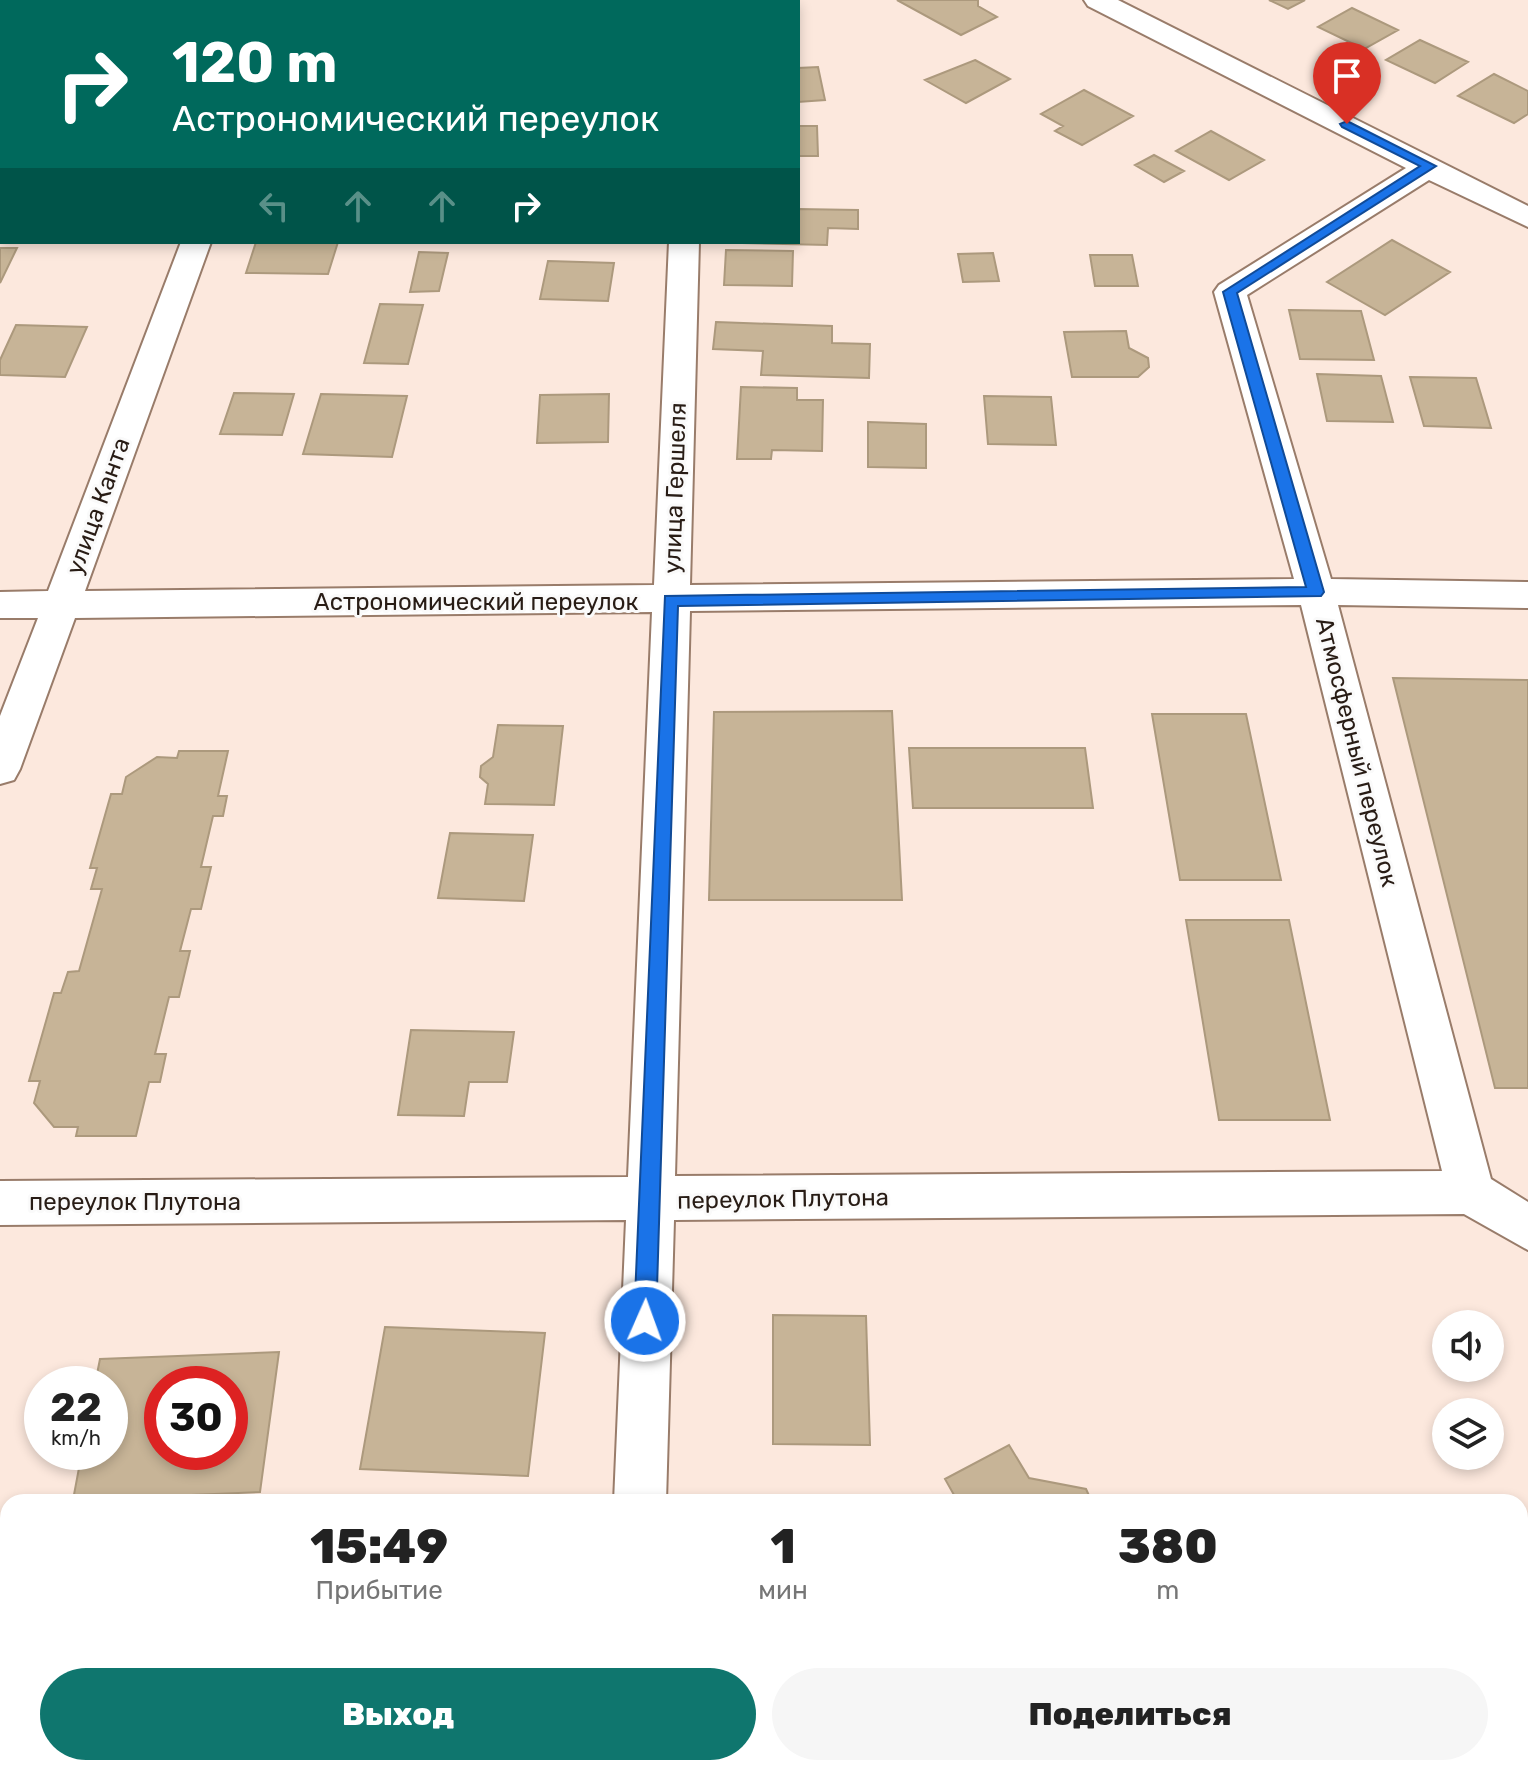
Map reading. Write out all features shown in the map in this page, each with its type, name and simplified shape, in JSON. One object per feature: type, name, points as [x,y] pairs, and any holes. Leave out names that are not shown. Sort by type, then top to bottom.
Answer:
[{"type":"street","points":[[1097,0],[1528,218]]},
{"type":"street","name":"Атмосферный переулок","points":[[1430,166],[1230,292],[1316,592],[1471,1192]]},
{"type":"street","name":"улица Канта","points":[[0,769],[195,244]]},
{"type":"street","name":"улица Гершеля","points":[[640,1494],[684,244]]},
{"type":"street","name":"Астрономический переулок","points":[[0,605],[1316,592],[1528,595]]},
{"type":"street","points":[[1471,1192],[1528,1228]]},
{"type":"street","name":"переулок Плутона","points":[[0,1203],[1471,1192]]},
{"type":"building","points":[[897,0],[978,0],[978,6],[997,17],[961,35]]},
{"type":"building","points":[[1269,0],[1305,0],[1288,9]]},
{"type":"building","points":[[1352,8],[1398,30],[1364,49],[1318,27]]},
{"type":"building","points":[[1420,40],[1468,62],[1435,83],[1386,60]]},
{"type":"building","points":[[975,60],[1010,79],[966,103],[925,80]]},
{"type":"building","points":[[818,67],[825,100],[800,102],[800,68]]},
{"type":"building","points":[[1494,74],[1528,91],[1528,114],[1514,123],[1458,96]]},
{"type":"building","points":[[1084,90],[1133,116],[1082,145],[1055,131],[1063,126],[1041,114]]},
{"type":"building","points":[[800,126],[817,126],[818,156],[800,156]]},
{"type":"building","points":[[1211,131],[1264,160],[1229,180],[1176,151]]},
{"type":"building","points":[[1154,155],[1184,171],[1164,182],[1135,165]]},
{"type":"building","points":[[800,209],[858,210],[858,229],[828,228],[827,245],[784,244],[800,244]]},
{"type":"building","points":[[1392,240],[1450,272],[1385,315],[1327,282]]},
{"type":"building","points":[[255,244],[337,244],[328,274],[246,273]]},
{"type":"building","points":[[0,248],[17,248],[0,283]]},
{"type":"building","points":[[726,250],[793,251],[792,286],[724,285]]},
{"type":"building","points":[[419,252],[448,253],[439,291],[410,292]]},
{"type":"building","points":[[993,253],[999,281],[963,282],[958,254]]},
{"type":"building","points":[[1090,255],[1132,255],[1138,286],[1095,286]]},
{"type":"building","points":[[548,261],[614,263],[608,301],[540,299]]},
{"type":"building","points":[[380,304],[423,305],[408,364],[364,363]]},
{"type":"building","points":[[1289,310],[1361,311],[1374,360],[1300,359]]},
{"type":"building","points":[[716,322],[832,326],[832,343],[870,344],[869,378],[761,375],[763,351],[713,349]]},
{"type":"building","points":[[16,325],[87,327],[65,377],[0,375],[0,360]]},
{"type":"building","points":[[1126,331],[1129,348],[1148,358],[1149,367],[1138,377],[1072,377],[1064,332]]},
{"type":"building","points":[[1317,374],[1381,376],[1393,422],[1327,421]]},
{"type":"building","points":[[1410,377],[1476,378],[1491,428],[1424,426]]},
{"type":"building","points":[[741,387],[797,388],[797,400],[823,400],[822,451],[772,450],[771,459],[737,459]]},
{"type":"building","points":[[234,393],[294,394],[282,435],[220,434]]},
{"type":"building","points":[[321,394],[407,396],[392,457],[303,454]]},
{"type":"building","points":[[609,394],[608,442],[537,443],[540,395]]},
{"type":"building","points":[[984,396],[1051,397],[1056,445],[988,444]]},
{"type":"building","points":[[868,422],[926,424],[926,468],[868,467]]},
{"type":"building","points":[[1393,678],[1528,680],[1528,1088],[1495,1088]]},
{"type":"building","points":[[892,711],[902,900],[709,900],[714,712]]},
{"type":"building","points":[[1152,714],[1246,714],[1281,880],[1180,880]]},
{"type":"building","points":[[498,725],[563,726],[554,805],[485,804],[488,784],[480,777],[481,766],[493,757]]},
{"type":"building","points":[[909,748],[1085,748],[1093,808],[913,808]]},
{"type":"building","points":[[179,751],[228,751],[218,796],[227,796],[223,816],[213,816],[201,867],[211,867],[201,909],[191,909],[180,951],[190,951],[179,997],[169,997],[155,1054],[166,1054],[160,1082],[149,1082],[136,1136],[76,1136],[78,1127],[54,1127],[34,1103],[40,1081],[29,1081],[54,993],[61,993],[68,972],[79,971],[102,889],[91,889],[97,868],[90,868],[111,794],[122,794],[126,777],[157,757],[177,758]]},
{"type":"building","points":[[450,833],[533,835],[524,901],[438,898]]},
{"type":"building","points":[[1186,920],[1289,920],[1330,1120],[1219,1120]]},
{"type":"building","points":[[411,1030],[514,1032],[507,1082],[469,1082],[464,1116],[398,1115]]},
{"type":"building","points":[[773,1315],[866,1316],[870,1445],[773,1444]]},
{"type":"building","points":[[385,1327],[545,1333],[528,1476],[360,1469]]},
{"type":"building","points":[[279,1352],[260,1492],[74,1494],[79,1470],[128,1470],[128,1366],[99,1366],[100,1359]]},
{"type":"building","points":[[1009,1445],[1029,1478],[1086,1489],[1088,1494],[953,1494],[945,1479]]},
{"type":"route","points":[[645,1321],[670,600],[1316,592],[1230,292],[1430,166],[1347,124]]}]
